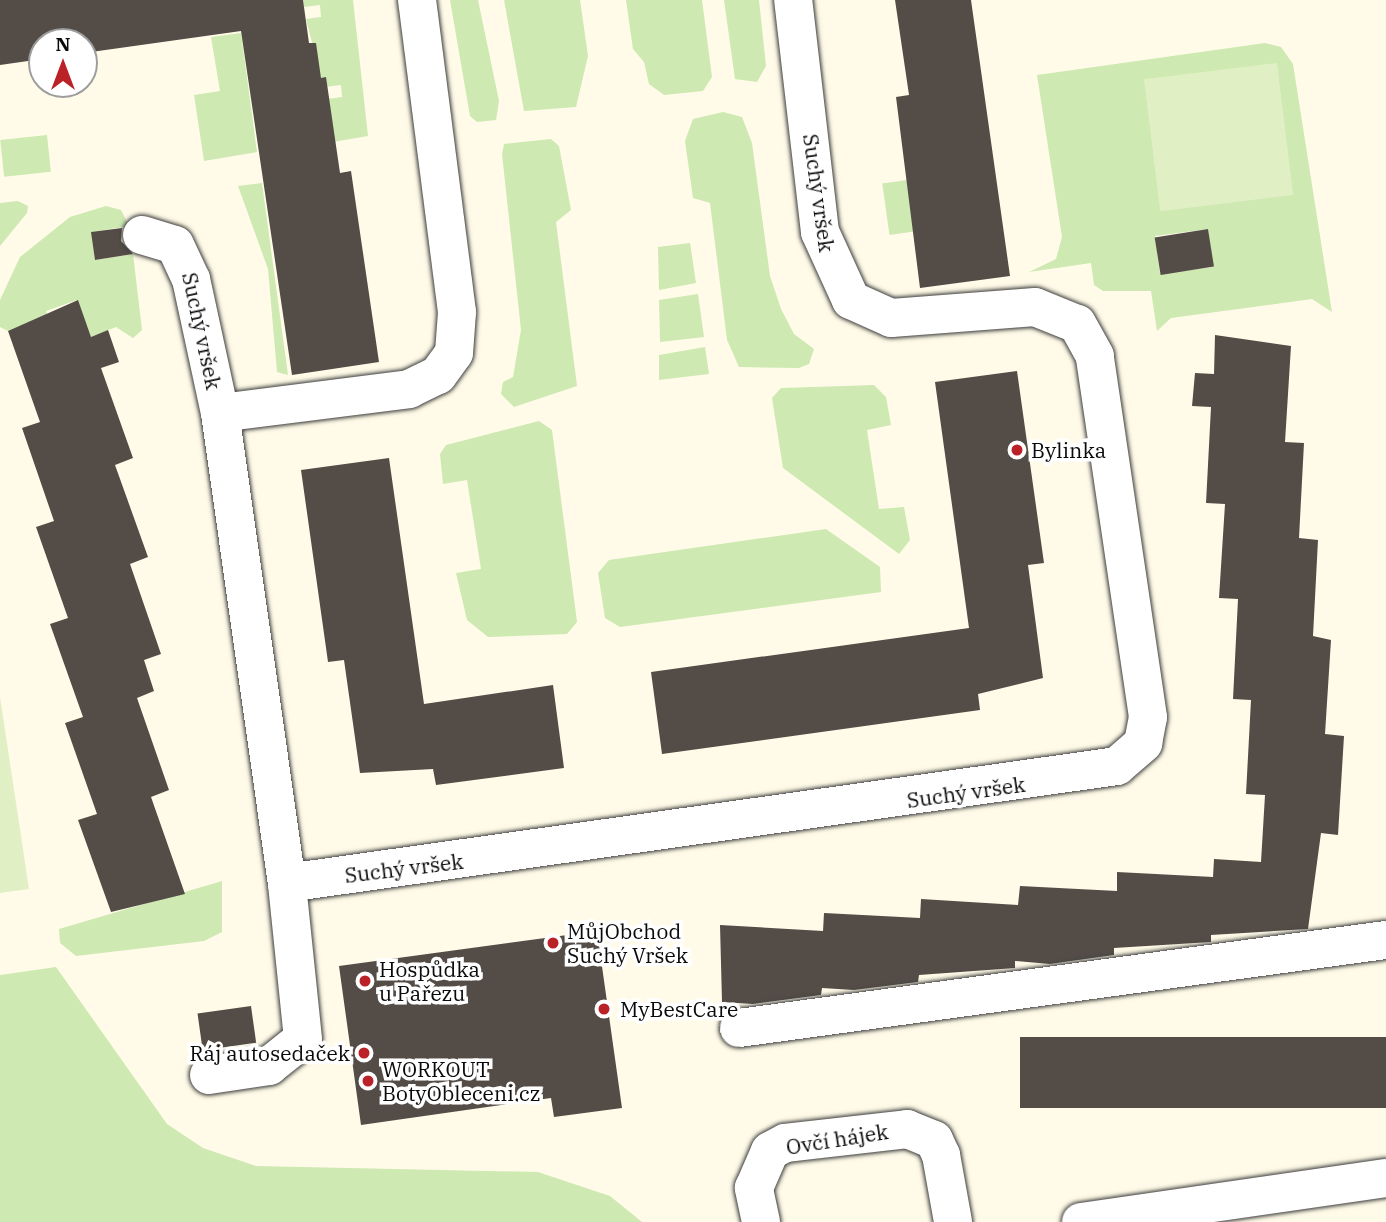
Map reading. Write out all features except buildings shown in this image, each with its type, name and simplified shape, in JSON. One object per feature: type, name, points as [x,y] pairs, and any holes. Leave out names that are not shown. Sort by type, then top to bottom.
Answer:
[{"type":"street","name":"Suchý vršek","points":[[220,413],[409,389],[438,375],[454,353],[457,312],[417,0]]},
{"type":"street","name":"Suchý vršek","points":[[142,235],[175,246],[187,263],[220,413],[287,883],[1054,779],[1117,766],[1143,743],[1147,697],[1100,376],[1086,336],[1063,315],[1035,307],[891,318],[851,300],[820,232],[793,0]]},
{"type":"street","points":[[209,1075],[268,1066],[303,1039],[287,883]]},
{"type":"street","points":[[739,1028],[1386,940]]},
{"type":"street","name":"Ovčí hájek","points":[[761,1222],[754,1188],[770,1151],[785,1143],[907,1129],[934,1140],[941,1155],[953,1222]]},
{"type":"street","points":[[1081,1222],[1386,1178]]},
{"type":"green space","points":[[303,0],[353,0],[368,136],[333,142],[327,99],[342,97],[341,85],[325,87],[306,19],[321,17],[320,5],[304,7]]},
{"type":"green space","points":[[450,0],[478,0],[499,101],[496,120],[477,122],[470,116]]},
{"type":"green space","points":[[504,0],[580,0],[588,56],[576,107],[524,111]]},
{"type":"green space","points":[[626,0],[702,0],[712,77],[703,91],[664,95],[649,84],[644,62],[633,49]]},
{"type":"green space","points":[[724,0],[759,0],[766,66],[757,82],[735,79]]},
{"type":"green space","points":[[241,33],[257,152],[204,161],[194,95],[220,91],[211,37]]},
{"type":"green space","points":[[1265,43],[1281,47],[1293,64],[1332,312],[1312,299],[1171,318],[1157,331],[1151,291],[1103,291],[1094,285],[1091,263],[1029,272],[1056,259],[1062,237],[1037,75]],"holes":[[[1208,229],[1213,267],[1160,274],[1155,236]]]},
{"type":"green space","points":[[1277,63],[1293,195],[1160,211],[1144,79]]},
{"type":"green space","points":[[723,112],[742,117],[752,143],[770,276],[781,309],[794,334],[814,349],[809,364],[799,368],[739,367],[727,340],[710,203],[693,198],[685,141],[693,119]]},
{"type":"green space","points":[[47,135],[51,172],[4,177],[0,140]]},
{"type":"green space","points":[[551,139],[559,146],[571,210],[556,222],[577,386],[514,407],[501,394],[503,382],[513,377],[521,330],[502,154],[504,144]]},
{"type":"green space","points":[[907,180],[914,231],[889,235],[882,183]]},
{"type":"green space","points":[[262,183],[288,375],[277,372],[268,269],[238,186]]},
{"type":"green space","points":[[18,201],[28,206],[27,213],[0,246],[0,203]]},
{"type":"green space","points":[[106,206],[121,210],[129,226],[92,232],[95,260],[133,254],[142,330],[133,338],[116,327],[91,337],[77,300],[46,311],[48,318],[8,331],[0,327],[0,300],[20,257],[70,217]]},
{"type":"green space","points":[[690,243],[696,283],[659,290],[658,247]]},
{"type":"green space","points":[[698,294],[704,337],[660,342],[659,300]]},
{"type":"green space","points":[[705,347],[709,374],[659,380],[659,355]]},
{"type":"green space","points":[[874,385],[886,397],[891,425],[867,430],[879,509],[904,507],[910,540],[899,554],[783,468],[772,398],[781,388]]},
{"type":"green space","points":[[539,421],[552,430],[577,622],[567,634],[488,637],[467,620],[456,573],[481,569],[467,480],[443,484],[440,454],[446,445]]},
{"type":"green space","points":[[826,529],[880,567],[881,592],[620,627],[605,618],[598,573],[609,560]]},
{"type":"green space","points":[[0,697],[29,889],[0,893]]},
{"type":"green space","points":[[222,881],[222,932],[204,941],[76,956],[60,943],[59,929]]},
{"type":"green space","points":[[56,967],[167,1124],[203,1148],[256,1166],[538,1172],[610,1196],[642,1222],[0,1222],[0,975]]},
{"type":"place","name":"Bylinka","points":[[1017,450]]},
{"type":"place","name":"MůjObchod Suchý Vršek","points":[[553,943]]},
{"type":"place","name":"Hospůdka u Pařezu","points":[[365,981]]},
{"type":"place","name":"MyBestCare","points":[[604,1009]]},
{"type":"place","name":"Ráj autosedaček","points":[[364,1053]]},
{"type":"place","name":"WORKOUT BotyObleceni.cz","points":[[368,1081]]}]
